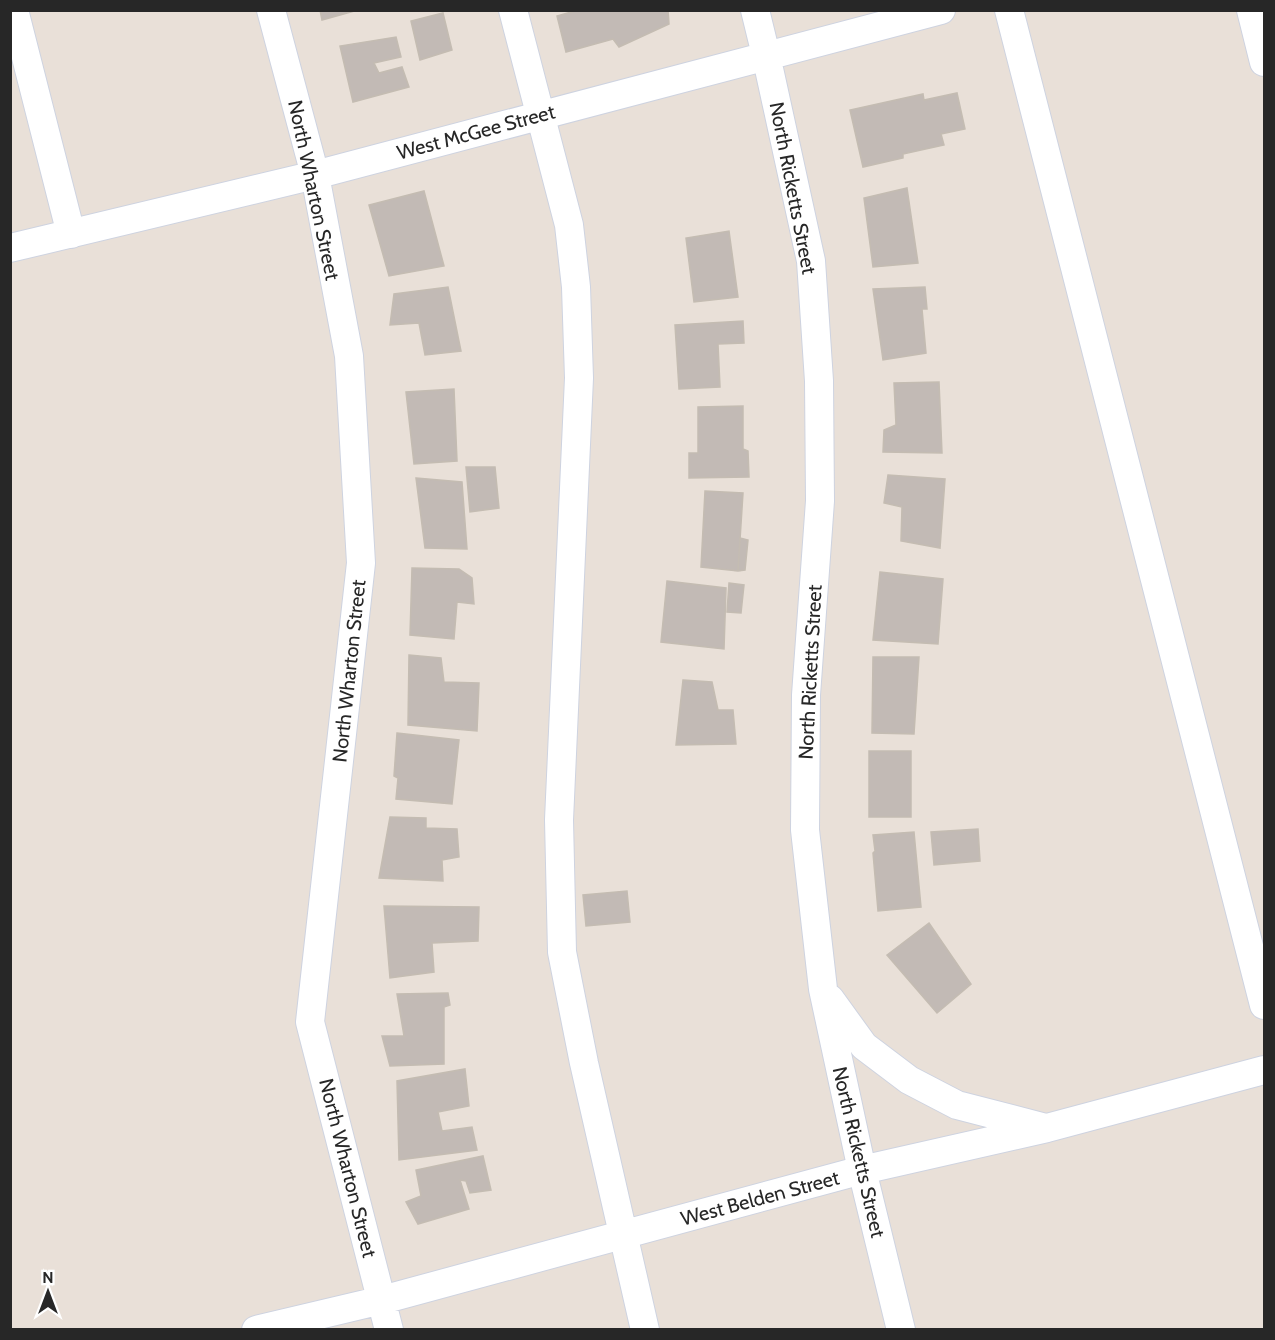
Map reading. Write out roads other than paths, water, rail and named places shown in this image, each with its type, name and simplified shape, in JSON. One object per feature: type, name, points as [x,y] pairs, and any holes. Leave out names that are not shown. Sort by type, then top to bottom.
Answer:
[{"type":"street","points":[[14,10],[71,234]]},
{"type":"street","name":"North Wharton Street","points":[[271,10],[315,175],[349,356],[361,563],[310,1022],[389,1329]]},
{"type":"street","points":[[513,10],[569,225],[576,287],[579,378],[559,820],[562,952],[584,1063],[645,1329]]},
{"type":"street","name":"North Ricketts Street","points":[[755,10],[811,261],[819,381],[820,501],[806,695],[805,830],[822,989],[862,1170],[901,1329]]},
{"type":"street","name":"West McGee Street","points":[[10,248],[315,175],[941,10]]},
{"type":"street","points":[[1009,10],[1264,1005]]},
{"type":"street","points":[[1251,10],[1264,62]]},
{"type":"street","points":[[822,989],[864,1046],[909,1080],[957,1105],[1047,1128]]},
{"type":"street","name":"West Belden Street","points":[[256,1329],[382,1300],[862,1170],[1047,1128],[1264,1070]]}]
